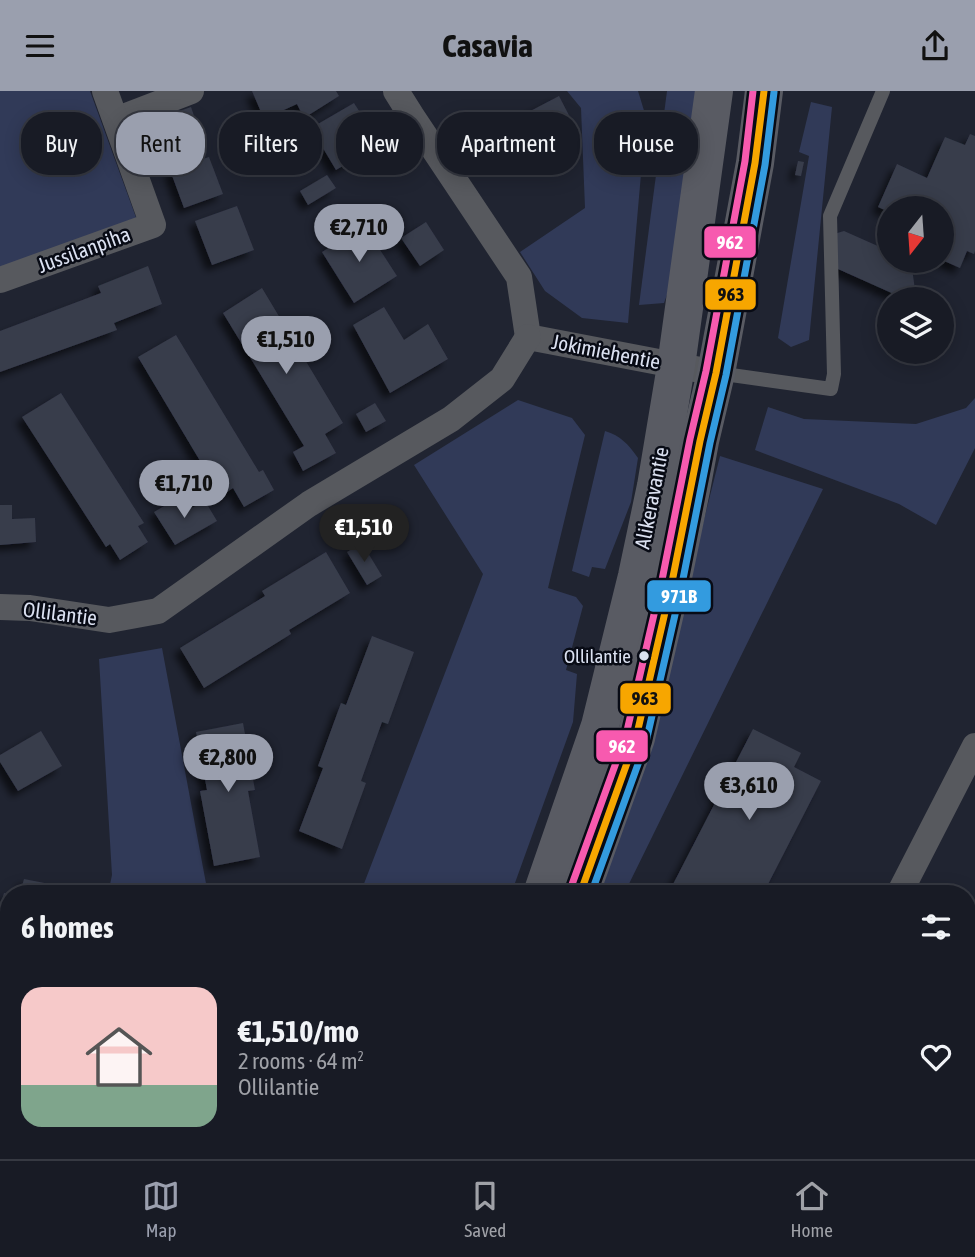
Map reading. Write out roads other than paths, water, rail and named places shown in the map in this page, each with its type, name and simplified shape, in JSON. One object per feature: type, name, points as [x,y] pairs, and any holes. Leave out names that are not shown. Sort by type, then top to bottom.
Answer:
[{"type":"main road","name":"Alikeravantie","points":[[545,885],[600,726],[637,576],[656,486],[676,366],[714,91]]},
{"type":"main road","name":"Alikeravantie","points":[[583,885],[636,738],[672,582],[716,373],[755,163],[764,91]]},
{"type":"street","name":"Jussilanpiha","points":[[105,91],[116,120]]},
{"type":"street","points":[[137,112],[191,91]]},
{"type":"street","name":"Jokimiehentie","points":[[396,91],[519,277],[528,337],[716,373]]},
{"type":"street","name":"Jussilanpiha","points":[[0,280],[153,225],[135,175]]},
{"type":"street","name":"Ollilantie","points":[[0,607],[30,608],[109,620],[158,611],[309,503],[451,419],[502,379],[528,337]]},
{"type":"street","points":[[904,885],[975,746]]},
{"type":"lane","points":[[716,373],[831,389],[834,374],[830,216],[883,91]]},
{"type":"place","name":"Ollilantie","points":[[644,656]]}]
